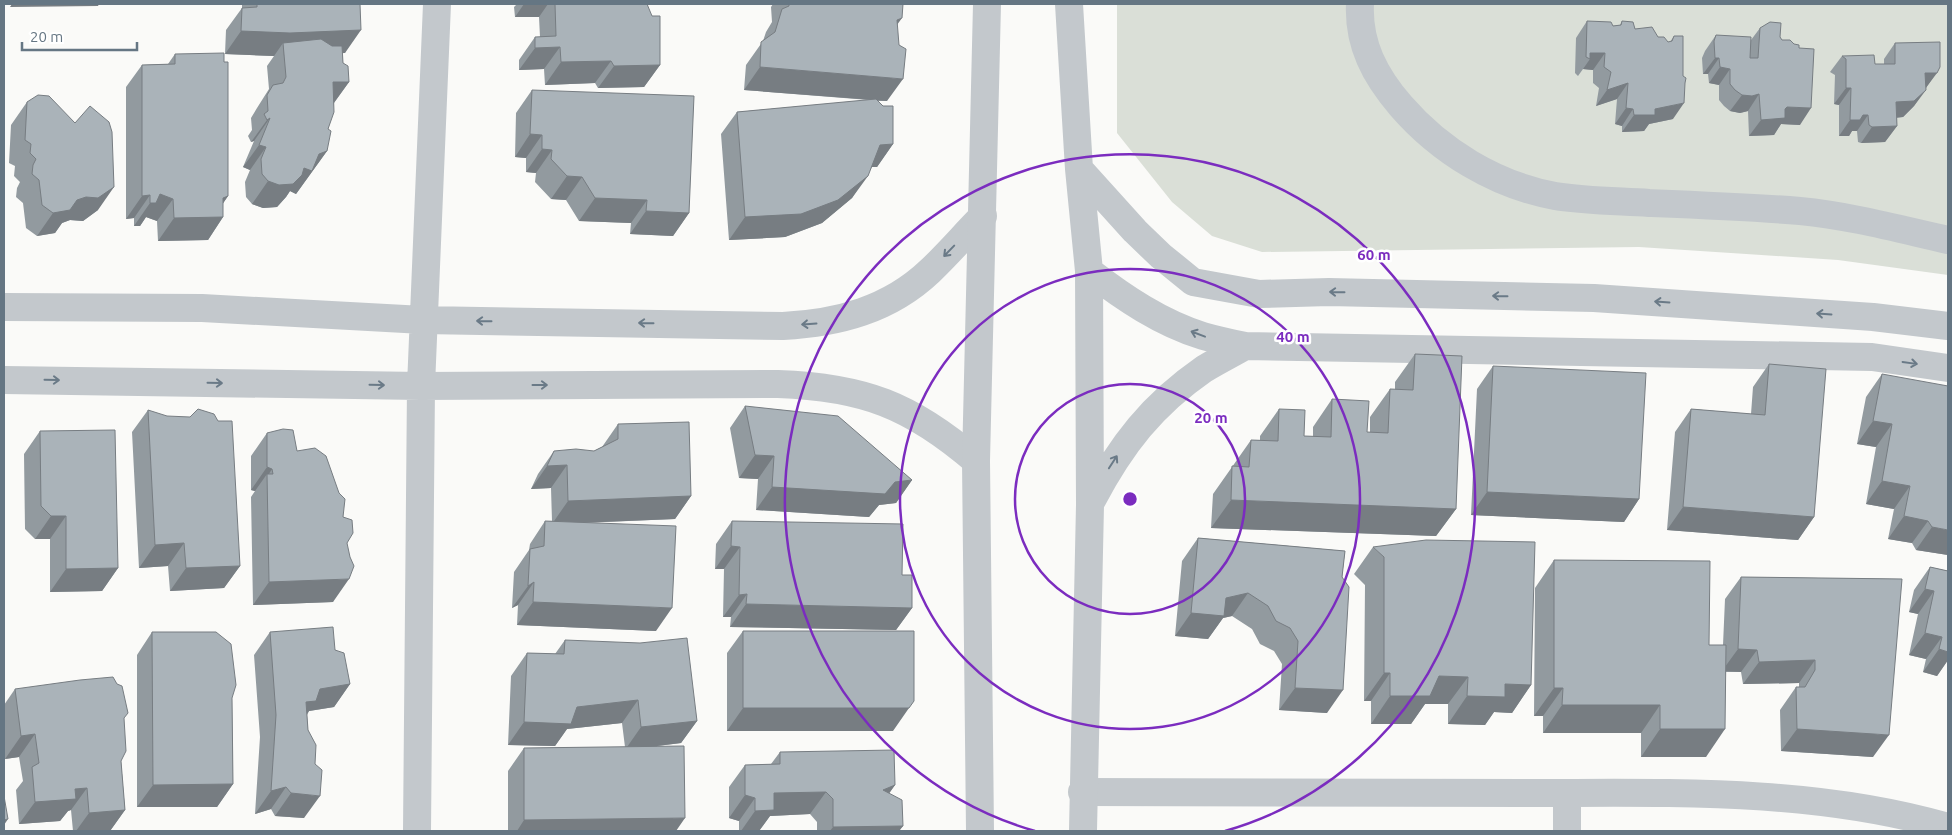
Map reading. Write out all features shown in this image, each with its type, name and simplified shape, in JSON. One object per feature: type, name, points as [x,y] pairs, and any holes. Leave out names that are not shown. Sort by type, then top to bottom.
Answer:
[{"type":"street","points":[[417,831],[421,386],[437,4]]},
{"type":"street","points":[[980,831],[976,461],[987,4]]},
{"type":"street","points":[[1069,4],[1079,169],[1089,271],[1090,504],[1082,831]]},
{"type":"street","points":[[1360,4],[1359,19],[1367,56],[1388,90],[1414,121],[1444,147],[1478,169],[1515,185],[1554,196],[1593,200],[1801,211],[1880,224],[1948,240]]},
{"type":"street","points":[[1079,169],[1134,231],[1193,282],[1259,294],[1329,292],[1594,298],[1873,317],[1948,326]]},
{"type":"street","points":[[4,308],[202,308],[423,320],[784,326],[815,324],[846,318],[876,307],[903,292],[929,272],[983,216]]},
{"type":"street","points":[[1089,271],[1124,298],[1162,319],[1202,336],[1244,346],[1872,357],[1948,368]]},
{"type":"street","points":[[1872,357],[1873,317]]},
{"type":"street","points":[[1090,504],[1111,464],[1137,428],[1176,390],[1205,368],[1244,346]]},
{"type":"street","points":[[4,380],[421,386],[815,385],[851,391],[885,402],[918,418],[948,437],[976,461]]},
{"type":"street","points":[[1082,792],[1685,793],[1802,799],[1918,818],[1948,827]]},
{"type":"street","points":[[1567,793],[1567,831]]},
{"type":"shaded area","points":[[1117,4],[1948,4],[1948,275],[1838,260],[1639,247],[1262,252],[1212,236],[1172,202],[1117,133]]},
{"type":"building","points":[[257,4],[360,4],[361,30],[290,33],[241,31],[242,8],[257,7]]},
{"type":"building","points":[[555,4],[647,4],[652,16],[660,16],[660,65],[614,66],[611,61],[561,62],[560,47],[535,48],[535,37],[556,36]]},
{"type":"building","points":[[789,4],[903,4],[902,18],[897,20],[899,45],[906,49],[903,79],[760,67],[761,42],[775,32],[782,9],[789,6]]},
{"type":"building","points":[[1587,21],[1611,22],[1613,26],[1621,25],[1622,21],[1633,22],[1635,29],[1652,27],[1658,37],[1664,37],[1668,42],[1672,41],[1674,36],[1683,36],[1683,76],[1686,78],[1684,103],[1655,109],[1655,115],[1634,115],[1633,109],[1626,108],[1628,83],[1607,90],[1611,72],[1604,67],[1605,53],[1590,53],[1590,59],[1586,57]]},
{"type":"building","points":[[1770,22],[1781,23],[1780,37],[1782,40],[1790,40],[1794,44],[1799,45],[1799,48],[1814,49],[1811,108],[1787,107],[1785,109],[1785,118],[1761,120],[1759,94],[1752,96],[1742,95],[1735,90],[1730,84],[1730,69],[1720,67],[1719,58],[1715,58],[1714,41],[1716,35],[1751,37],[1750,58],[1758,58],[1760,28]]},
{"type":"building","points":[[321,39],[332,46],[342,46],[343,63],[348,66],[349,82],[333,82],[334,112],[328,129],[331,131],[327,151],[319,154],[312,171],[304,168],[302,175],[293,184],[279,185],[268,181],[262,174],[261,159],[266,147],[259,145],[270,118],[267,120],[264,114],[268,111],[267,95],[273,85],[283,83],[286,77],[283,43]]},
{"type":"building","points":[[1940,42],[1940,67],[1937,73],[1925,73],[1926,90],[1914,101],[1896,102],[1897,126],[1872,127],[1869,125],[1868,115],[1863,115],[1860,120],[1850,120],[1851,88],[1846,88],[1846,59],[1842,56],[1874,55],[1875,64],[1895,64],[1895,43]]},
{"type":"building","points":[[224,53],[224,62],[228,62],[228,196],[223,198],[223,217],[174,218],[173,199],[160,194],[156,203],[150,203],[150,195],[142,196],[142,65],[175,64],[175,54]]},
{"type":"building","points":[[532,90],[694,96],[689,213],[646,211],[647,200],[595,198],[582,177],[567,176],[551,159],[552,150],[542,149],[542,135],[530,134]]},
{"type":"building","points":[[38,95],[49,96],[75,123],[90,106],[109,122],[112,132],[114,187],[98,198],[86,197],[77,200],[70,210],[53,213],[42,205],[39,180],[32,174],[36,159],[30,153],[31,144],[25,140],[27,102]]},
{"type":"building","points":[[876,99],[883,106],[893,106],[893,144],[880,145],[868,176],[838,200],[801,214],[745,217],[737,112]]},
{"type":"building","points":[[1415,354],[1462,356],[1456,509],[1231,500],[1232,466],[1249,467],[1251,440],[1278,441],[1279,409],[1305,410],[1304,436],[1331,437],[1332,399],[1369,401],[1367,432],[1388,433],[1390,389],[1413,390]]},
{"type":"building","points":[[1769,364],[1826,369],[1814,517],[1683,507],[1691,409],[1765,415]]},
{"type":"building","points":[[1493,366],[1646,373],[1639,499],[1487,492]]},
{"type":"building","points":[[1882,374],[1948,386],[1948,530],[1932,527],[1928,521],[1904,516],[1910,486],[1882,481],[1892,424],[1873,421]]},
{"type":"building","points":[[745,406],[838,416],[912,480],[895,482],[885,494],[772,487],[774,456],[755,455]]},
{"type":"building","points":[[198,409],[214,414],[218,421],[232,421],[240,566],[186,568],[184,543],[155,545],[148,410],[167,416],[190,417]]},
{"type":"building","points":[[689,422],[691,496],[568,501],[567,465],[547,466],[554,451],[576,449],[594,451],[618,439],[618,424]]},
{"type":"building","points":[[283,429],[293,430],[297,451],[315,448],[326,456],[339,493],[345,499],[343,517],[352,520],[353,533],[347,543],[354,566],[349,579],[269,582],[267,474],[273,474],[272,469],[267,467],[267,433]]},
{"type":"building","points":[[115,430],[118,568],[66,569],[66,516],[51,516],[41,506],[40,431]]},
{"type":"building","points":[[545,521],[676,526],[672,608],[533,602],[534,582],[528,586],[530,549],[544,546]]},
{"type":"building","points":[[732,521],[903,524],[902,575],[912,575],[912,608],[746,604],[747,594],[739,595],[740,547],[731,546]]},
{"type":"building","points":[[1198,538],[1345,551],[1342,577],[1349,587],[1343,690],[1295,688],[1298,641],[1290,628],[1276,621],[1268,606],[1248,593],[1226,598],[1224,616],[1191,613]]},
{"type":"building","points":[[1426,540],[1535,542],[1531,685],[1505,684],[1505,697],[1467,696],[1468,677],[1439,676],[1430,696],[1390,696],[1390,673],[1384,673],[1384,557],[1373,547]]},
{"type":"building","points":[[1554,560],[1710,561],[1709,645],[1726,645],[1725,729],[1660,729],[1660,705],[1562,705],[1563,688],[1554,688]]},
{"type":"building","points":[[1930,567],[1948,571],[1948,652],[1939,649],[1942,637],[1925,633],[1934,591],[1925,589]]},
{"type":"building","points":[[1741,577],[1902,579],[1889,735],[1797,729],[1796,687],[1805,687],[1815,670],[1815,660],[1759,662],[1757,650],[1738,649]]},
{"type":"building","points":[[333,627],[335,650],[344,653],[350,684],[320,689],[316,701],[306,702],[308,730],[316,745],[315,764],[322,770],[320,796],[291,793],[286,787],[271,791],[276,715],[270,632]]},
{"type":"building","points":[[743,631],[914,631],[914,701],[909,708],[743,708]]},
{"type":"building","points":[[152,632],[216,632],[231,644],[236,685],[232,698],[233,784],[153,785]]},
{"type":"building","points":[[687,638],[697,721],[641,727],[638,700],[577,707],[571,724],[524,722],[527,653],[564,654],[565,640],[640,643]]},
{"type":"building","points":[[113,677],[117,684],[122,686],[128,713],[124,718],[126,751],[121,761],[125,810],[89,813],[87,788],[75,789],[76,799],[35,802],[32,767],[39,763],[35,734],[21,736],[15,689]]},
{"type":"building","points":[[684,746],[685,818],[524,820],[524,748]]},
{"type":"building","points":[[894,750],[895,785],[883,790],[902,800],[903,826],[833,827],[833,799],[826,792],[774,793],[774,810],[755,811],[755,798],[745,795],[745,765],[780,764],[780,752]]},
{"type":"building","points":[[4,796],[8,819],[4,820]]}]
